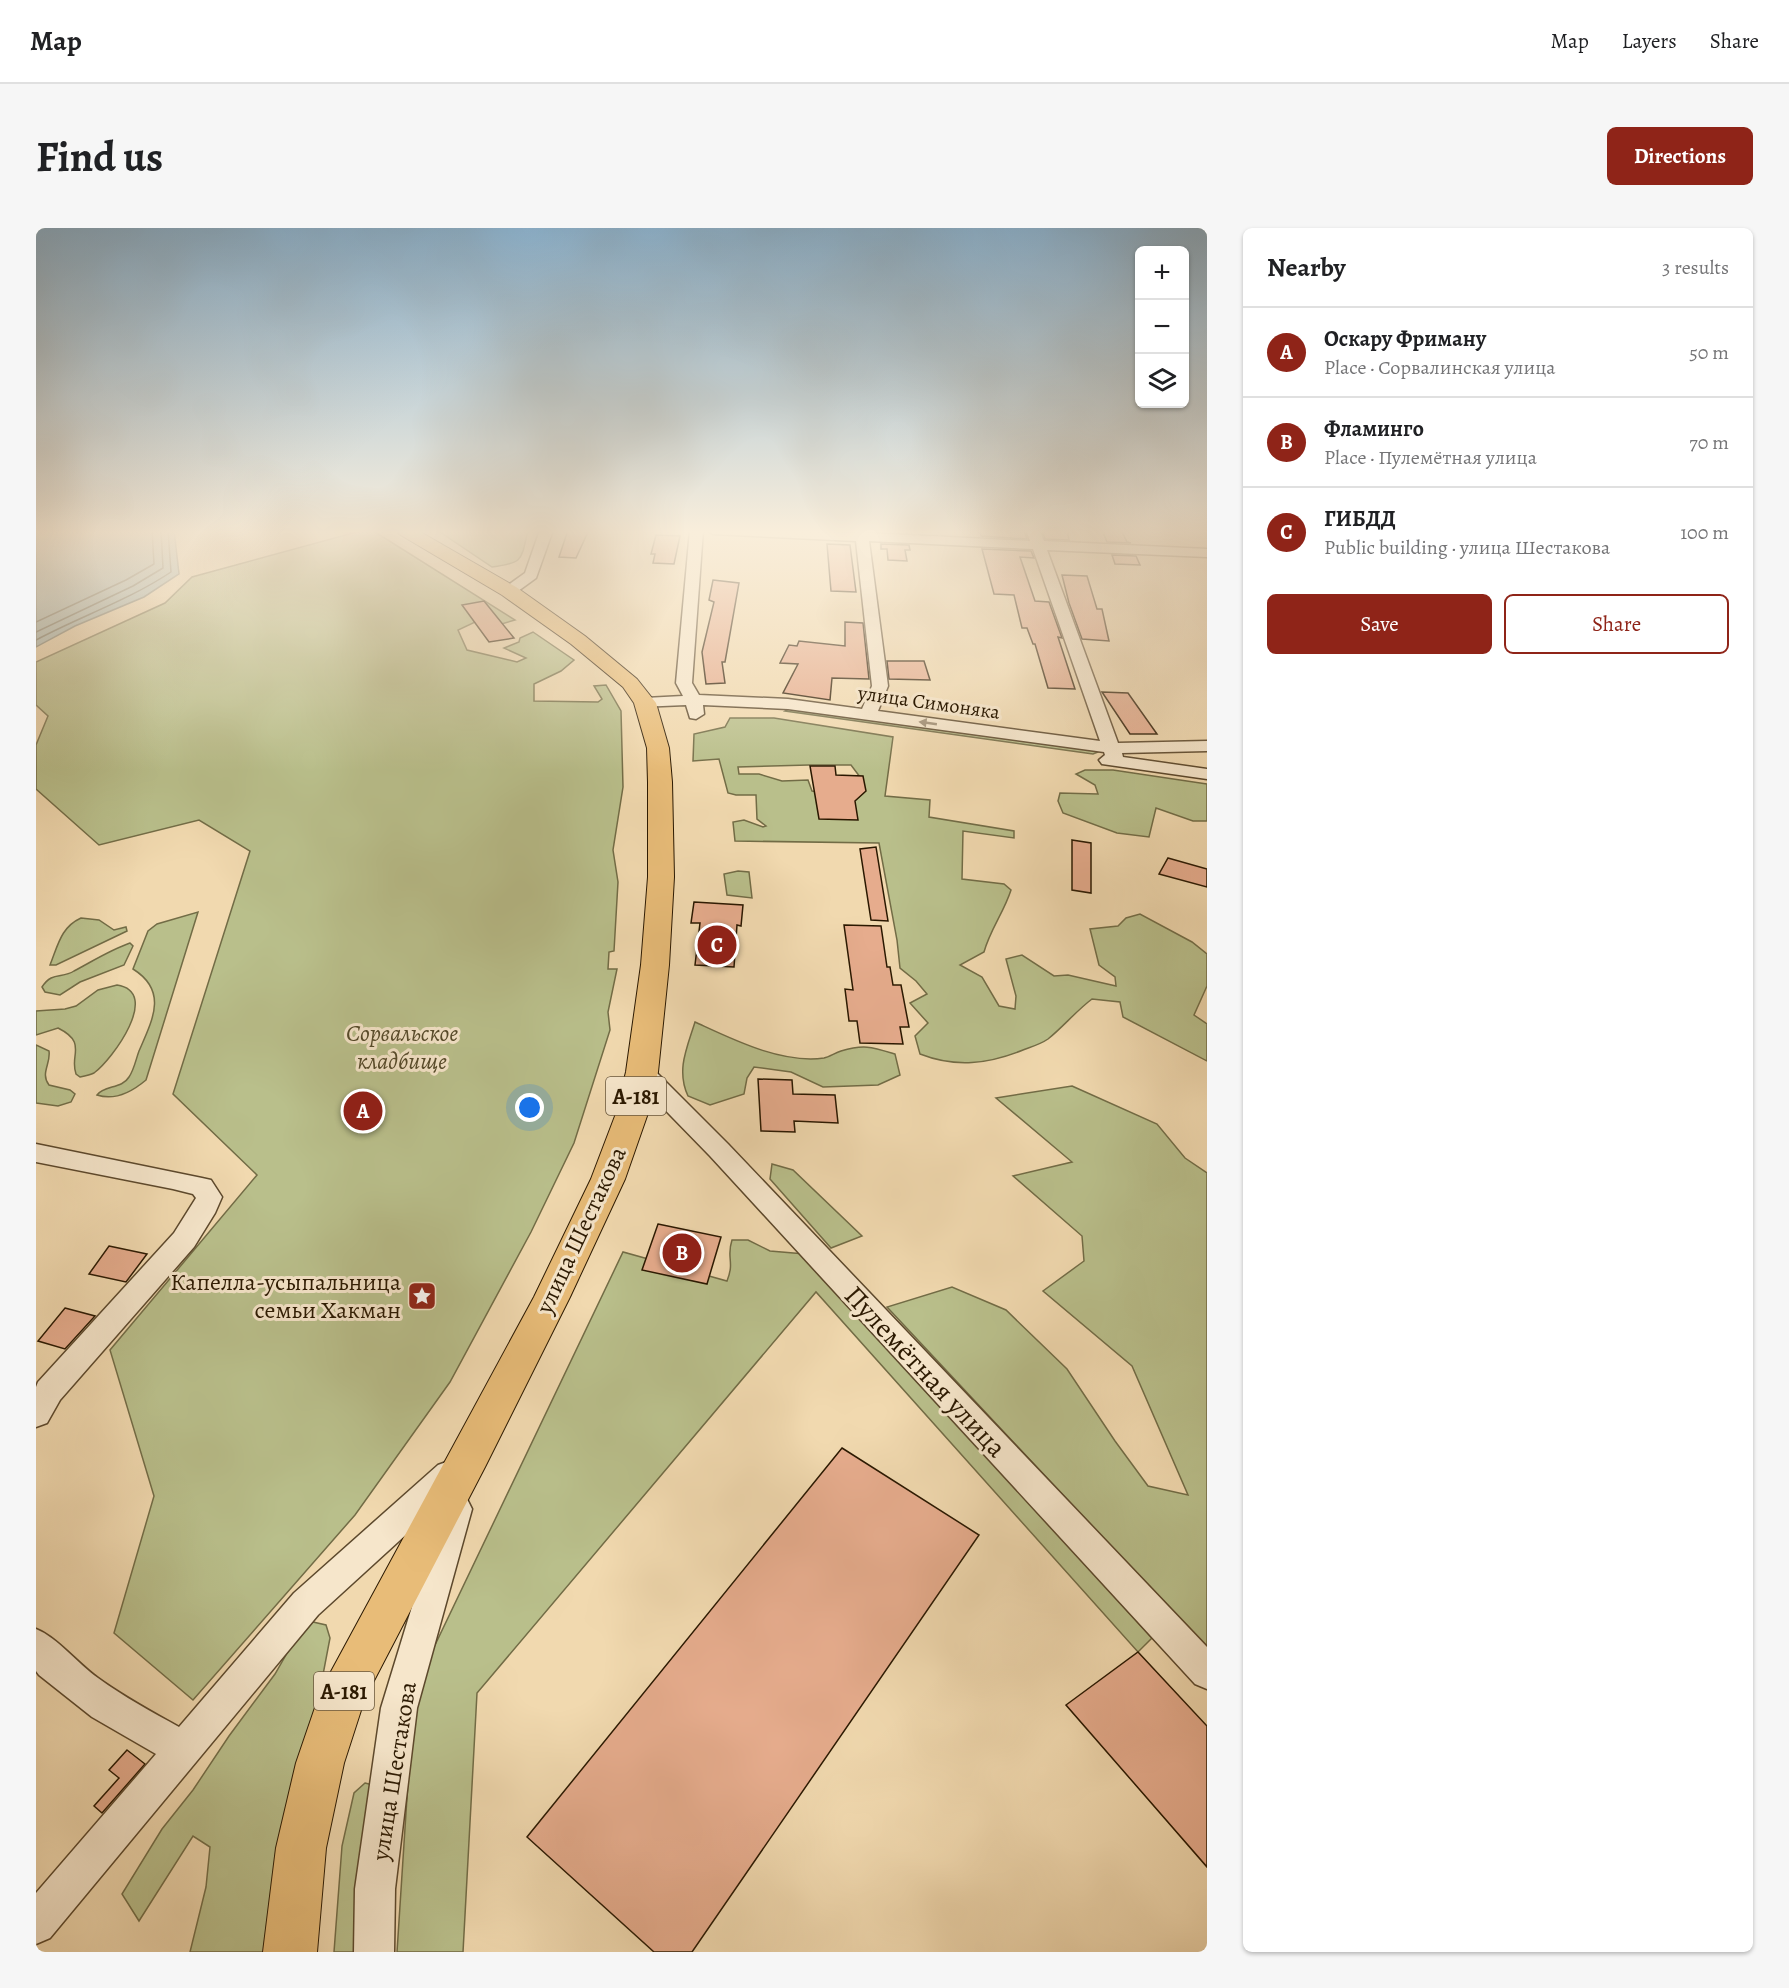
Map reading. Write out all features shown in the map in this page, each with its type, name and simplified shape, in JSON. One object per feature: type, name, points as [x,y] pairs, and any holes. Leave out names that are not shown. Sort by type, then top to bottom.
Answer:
[{"type":"main road","name":"улица Шестакова","points":[[471,1455],[552,1297],[608,1179],[631,1116],[642,1072],[655,973],[661,878],[658,748],[647,709],[630,683],[608,663],[536,610]]},
{"type":"main road","name":"А-181","points":[[290,1952],[301,1848],[320,1763],[344,1690],[471,1455]]},
{"type":"street","points":[[690,610],[684,683],[695,707]]},
{"type":"street","points":[[868,714],[880,686],[871,610]]},
{"type":"street","points":[[1061,610],[1113,755]]},
{"type":"street","name":"улица Симоняка","points":[[647,709],[788,704],[868,714],[1113,755]]},
{"type":"street","name":"улица Симоняка","points":[[695,707],[1113,755],[1198,747]]},
{"type":"street","points":[[1113,755],[1140,756],[1198,747]]},
{"type":"street","points":[[1113,755],[1200,773]]},
{"type":"street","points":[[1140,756],[1200,773]]},
{"type":"street","name":"Пулемётная улица","points":[[642,1072],[719,1150],[1207,1672]]},
{"type":"street","points":[[36,1153],[202,1187],[209,1197],[206,1206],[184,1240],[49,1391],[36,1414]]},
{"type":"street","points":[[36,1924],[306,1604],[471,1455]]},
{"type":"street","name":"улица Шестакова","points":[[374,1952],[375,1889],[399,1708],[471,1455]]},
{"type":"street","points":[[36,1646],[51,1663],[90,1696],[183,1749]]},
{"type":"green space","name":"Сорвальское кладбище","points":[[149,610],[500,610],[515,620],[498,625],[475,622],[458,630],[467,650],[517,662],[526,658],[504,648],[519,642],[520,638],[533,632],[574,660],[561,671],[534,684],[534,701],[598,702],[602,699],[594,686],[606,685],[621,711],[623,787],[613,850],[618,882],[614,951],[609,952],[608,969],[617,969],[608,1012],[610,1030],[574,1143],[531,1232],[450,1382],[355,1515],[193,1700],[114,1633],[154,1496],[110,1350],[257,1175],[173,1094],[250,851],[199,820],[99,845],[36,789],[36,745],[48,716],[36,705],[36,662]]},
{"type":"green space","points":[[790,708],[1098,752],[1093,754],[785,711]]},
{"type":"green space","points":[[730,718],[774,718],[893,737],[885,796],[930,800],[929,817],[1014,831],[1014,838],[963,831],[962,879],[1004,884],[1011,890],[984,952],[960,965],[982,977],[999,1006],[1015,1009],[1016,996],[1006,959],[1022,955],[1054,976],[1068,975],[1116,986],[1115,977],[1099,965],[1090,929],[1118,926],[1126,918],[1140,914],[1192,942],[1207,954],[1207,986],[1194,1015],[1207,1024],[1207,1061],[1123,1017],[1120,1002],[1092,999],[1048,1039],[1010,1055],[985,1061],[959,1063],[920,1054],[915,1036],[928,1023],[910,1003],[927,994],[900,968],[879,843],[735,841],[733,822],[744,820],[766,826],[757,819],[756,795],[728,793],[719,759],[693,761],[694,734],[725,727]],"holes":[[[851,765],[863,781],[859,797],[812,791],[808,780],[782,781],[759,774],[739,774],[738,767]]]},
{"type":"green space","points":[[1085,770],[1113,770],[1207,784],[1207,821],[1193,821],[1156,808],[1149,837],[1117,833],[1063,813],[1058,801],[1060,793],[1098,794],[1095,785],[1076,774]]},
{"type":"green space","points":[[738,871],[749,872],[752,898],[727,895],[724,874]]},
{"type":"green space","points":[[198,912],[146,1080],[117,1096],[97,1095],[126,1081],[134,1068],[149,1028],[154,996],[144,978],[133,969],[148,931],[157,924]]},
{"type":"green space","points":[[81,918],[99,920],[114,930],[126,927],[127,931],[56,965],[50,965],[65,932],[69,926]]},
{"type":"green space","points":[[130,943],[133,946],[124,965],[80,982],[60,995],[45,992],[42,987],[53,977],[70,973]]},
{"type":"green space","points":[[117,985],[130,990],[135,1000],[129,1027],[112,1055],[102,1066],[94,1073],[80,1077],[76,1074],[74,1067],[76,1050],[72,1039],[58,1028],[36,1035],[36,1011],[76,1006],[98,990]]},
{"type":"green space","points":[[695,1022],[757,1049],[791,1057],[824,1058],[841,1051],[868,1047],[880,1050],[895,1054],[900,1075],[878,1085],[823,1087],[791,1072],[754,1067],[747,1078],[744,1094],[710,1105],[688,1096],[683,1077],[684,1059]]},
{"type":"green space","points":[[36,1045],[49,1051],[46,1081],[49,1085],[70,1090],[75,1094],[71,1102],[58,1106],[36,1103]]},
{"type":"green space","points":[[1072,1086],[1157,1124],[1185,1158],[1207,1173],[1207,1649],[887,1307],[952,1287],[1006,1310],[1067,1369],[1148,1486],[1188,1495],[1132,1366],[1043,1291],[1084,1261],[1082,1236],[1013,1176],[1072,1162],[996,1098]]},
{"type":"green space","points":[[772,1164],[793,1170],[862,1236],[831,1248],[770,1179]]},
{"type":"green space","points":[[732,1240],[748,1240],[770,1251],[805,1254],[1152,1638],[1138,1652],[816,1292],[477,1693],[463,1952],[397,1952],[414,1689],[623,1252],[727,1281]]},
{"type":"green space","points":[[313,1622],[326,1625],[330,1638],[270,1952],[190,1952],[206,1887],[210,1847],[193,1836],[139,1921],[122,1894],[162,1829],[193,1790],[275,1674],[298,1634]]},
{"type":"green space","points":[[365,1783],[373,1785],[364,1900],[364,1952],[334,1952],[342,1846],[354,1793]]},
{"type":"water","points":[[36,610],[112,610],[75,626],[36,647]]},
{"type":"building","points":[[466,610],[492,610],[514,638],[489,642]]},
{"type":"building","points":[[712,610],[734,610],[725,662],[722,662],[725,683],[706,684],[702,652]]},
{"type":"building","points":[[1018,610],[1052,610],[1062,638],[1058,637],[1075,689],[1048,688],[1035,644],[1027,628],[1022,628]]},
{"type":"building","points":[[1072,610],[1102,610],[1109,641],[1082,639]]},
{"type":"building","points":[[845,622],[863,623],[869,679],[832,678],[830,700],[783,693],[798,664],[780,663],[789,645],[797,646],[799,641],[845,646]]},
{"type":"building","points":[[887,661],[924,661],[930,680],[889,679]]},
{"type":"building","points":[[1102,692],[1128,693],[1157,734],[1130,734]]},
{"type":"building","points":[[810,766],[835,766],[836,775],[863,776],[866,791],[855,801],[858,820],[819,819]]},
{"type":"building","points":[[1072,840],[1091,843],[1091,893],[1072,890]]},
{"type":"building","points":[[876,847],[888,921],[871,920],[860,849]]},
{"type":"building","points":[[1168,858],[1207,869],[1207,887],[1159,874]]},
{"type":"building","points":[[694,902],[743,905],[741,926],[737,925],[734,967],[695,965],[700,923],[691,923]]},
{"type":"building","points":[[844,925],[881,926],[887,967],[890,967],[893,985],[901,985],[909,1027],[900,1027],[903,1044],[860,1043],[857,1021],[849,1021],[845,989],[853,990]]},
{"type":"building","points":[[758,1079],[792,1080],[793,1094],[835,1095],[838,1123],[794,1121],[795,1132],[761,1131]]},
{"type":"building","points":[[658,1224],[721,1237],[707,1284],[642,1270]]},
{"type":"building","points":[[109,1246],[147,1254],[126,1282],[89,1274]]},
{"type":"building","points":[[65,1308],[95,1316],[65,1349],[38,1341]]},
{"type":"building","points":[[842,1448],[979,1535],[692,1952],[654,1952],[527,1837]]},
{"type":"building","points":[[1138,1652],[1207,1726],[1207,1867],[1066,1705]]},
{"type":"building","points":[[127,1750],[145,1764],[102,1813],[94,1806],[119,1778],[109,1770]]},
{"type":"place","name":"ГИБДД","points":[[717,945]]},
{"type":"place","name":"Оскару Фриману","points":[[363,1111]]},
{"type":"place","name":"Фламинго","points":[[682,1253]]},
{"type":"place","name":"Капелла-усыпальница семьи Хакман","points":[[422,1296]]}]
